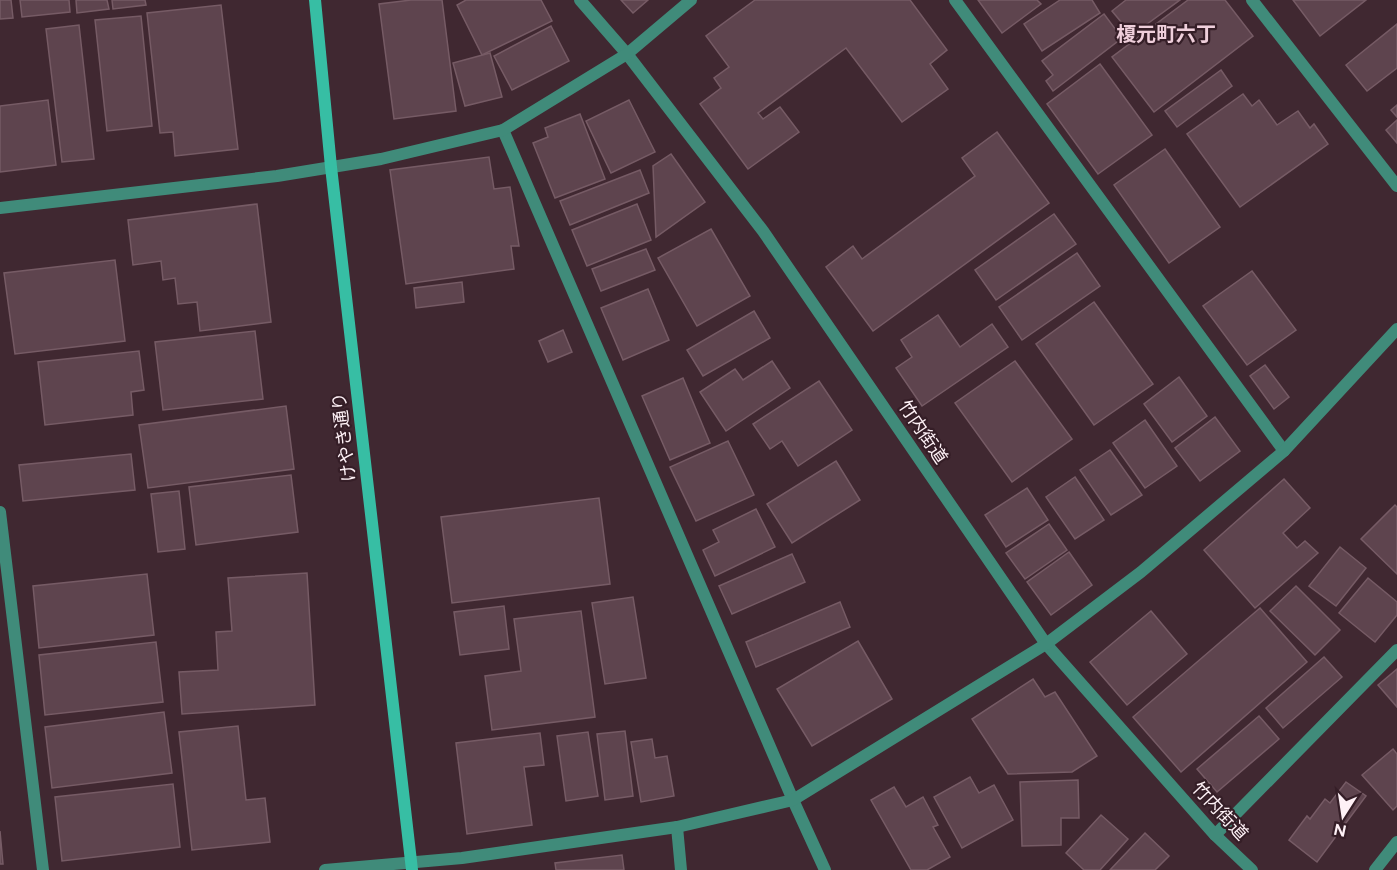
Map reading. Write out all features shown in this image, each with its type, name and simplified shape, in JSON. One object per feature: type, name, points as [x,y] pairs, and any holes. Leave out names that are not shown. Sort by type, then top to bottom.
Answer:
[{"type":"street","name":"けやき通り","points":[[315,0],[331,167],[411,866]]},
{"type":"street","name":"竹内街道","points":[[580,0],[627,54],[763,231],[1046,644],[1215,835],[1252,870]]},
{"type":"street","points":[[0,208],[277,176],[381,159],[502,130],[627,54],[692,0]]},
{"type":"street","points":[[955,0],[1284,451]]},
{"type":"street","points":[[1252,0],[1397,186]]},
{"type":"street","points":[[502,130],[792,800],[825,870]]},
{"type":"street","points":[[325,870],[411,866],[677,827],[792,800],[1046,644],[1141,572],[1284,451],[1397,329]]},
{"type":"street","points":[[0,512],[43,870]]},
{"type":"street","points":[[1215,835],[1397,650]]},
{"type":"street","points":[[677,827],[681,870]]},
{"type":"street","points":[[1375,870],[1397,842]]},
{"type":"building","points":[[0,0],[11,0],[13,18],[0,19]]},
{"type":"building","points":[[20,0],[69,0],[70,12],[22,17]]},
{"type":"building","points":[[76,0],[107,0],[109,9],[77,13]]},
{"type":"building","points":[[112,0],[145,0],[146,5],[113,9]]},
{"type":"building","points":[[411,0],[442,0],[456,111],[394,119],[379,4]]},
{"type":"building","points":[[466,0],[541,0],[552,21],[482,55],[457,5]]},
{"type":"building","points":[[621,0],[648,0],[633,13]]},
{"type":"building","points":[[755,0],[910,0],[947,50],[930,64],[948,89],[902,122],[846,48],[758,113],[763,119],[780,107],[799,132],[748,169],[700,104],[721,88],[714,78],[729,67],[706,36]]},
{"type":"building","points":[[978,0],[1037,0],[1041,4],[1002,33]]},
{"type":"building","points":[[1060,0],[1092,0],[1100,13],[1042,51],[1024,24]]},
{"type":"building","points":[[1126,0],[1180,0],[1132,35],[1112,11]]},
{"type":"building","points":[[1188,0],[1225,0],[1253,36],[1154,112],[1112,57]]},
{"type":"building","points":[[1293,0],[1366,0],[1320,36]]},
{"type":"building","points":[[221,5],[238,149],[175,156],[173,132],[160,133],[147,13]]},
{"type":"building","points":[[1104,14],[1122,38],[1053,91],[1046,81],[1053,75],[1042,61]]},
{"type":"building","points":[[141,16],[152,126],[107,131],[95,20]]},
{"type":"building","points":[[1397,24],[1397,68],[1367,91],[1346,65]]},
{"type":"building","points":[[79,25],[94,159],[62,162],[46,29]]},
{"type":"building","points":[[551,26],[569,61],[512,90],[494,56]]},
{"type":"building","points":[[490,53],[502,97],[465,106],[453,63]]},
{"type":"building","points":[[1100,64],[1152,135],[1098,174],[1047,104]]},
{"type":"building","points":[[1221,70],[1232,86],[1177,127],[1165,111]]},
{"type":"building","points":[[1243,94],[1252,106],[1259,100],[1277,125],[1298,111],[1310,128],[1314,124],[1328,144],[1240,207],[1187,134]]},
{"type":"building","points":[[48,100],[56,165],[0,172],[0,106]]},
{"type":"building","points":[[629,100],[655,152],[611,173],[586,121]]},
{"type":"building","points":[[1397,105],[1397,117],[1391,110]]},
{"type":"building","points":[[580,114],[605,179],[555,198],[533,143],[548,137],[545,128]]},
{"type":"building","points":[[1397,120],[1397,143],[1386,130]]},
{"type":"building","points":[[997,132],[1049,203],[873,331],[826,267],[853,246],[862,259],[975,176],[962,158]]},
{"type":"building","points":[[1165,149],[1220,227],[1169,263],[1114,185]]},
{"type":"building","points":[[671,154],[705,202],[656,237],[653,166]]},
{"type":"building","points":[[489,157],[494,189],[510,187],[519,246],[511,246],[514,269],[406,284],[390,170]]},
{"type":"building","points":[[640,170],[649,193],[570,225],[560,201]]},
{"type":"building","points":[[257,204],[271,322],[200,331],[197,302],[178,304],[175,278],[163,280],[161,261],[133,265],[128,220]]},
{"type":"building","points":[[637,204],[651,240],[587,266],[572,230]]},
{"type":"building","points":[[1054,214],[1076,244],[996,300],[975,270]]},
{"type":"building","points":[[711,229],[750,296],[697,326],[658,258]]},
{"type":"building","points":[[646,249],[655,270],[601,291],[592,269]]},
{"type":"building","points":[[1077,253],[1100,286],[1022,340],[999,307]]},
{"type":"building","points":[[115,260],[125,341],[15,354],[4,273]]},
{"type":"building","points":[[1252,271],[1296,330],[1247,365],[1203,306]]},
{"type":"building","points":[[462,282],[464,302],[416,308],[414,288]]},
{"type":"building","points":[[648,289],[669,340],[623,360],[601,308]]},
{"type":"building","points":[[1094,302],[1153,384],[1094,425],[1036,344]]},
{"type":"building","points":[[754,311],[770,338],[703,376],[687,350]]},
{"type":"building","points":[[938,315],[960,347],[992,324],[1008,347],[922,406],[896,368],[912,357],[901,340]]},
{"type":"building","points":[[563,330],[572,352],[548,362],[539,341]]},
{"type":"building","points":[[255,331],[263,399],[163,410],[155,342]]},
{"type":"building","points":[[139,351],[144,390],[131,392],[133,415],[45,425],[38,362]]},
{"type":"building","points":[[772,361],[790,388],[726,431],[700,392],[735,369],[743,380]]},
{"type":"building","points":[[1015,361],[1072,439],[1012,482],[955,403]]},
{"type":"building","points":[[1265,365],[1289,397],[1274,409],[1250,376]]},
{"type":"building","points":[[1179,377],[1207,416],[1172,442],[1144,404]]},
{"type":"building","points":[[683,378],[710,443],[670,460],[642,396]]},
{"type":"building","points":[[819,381],[852,430],[798,466],[782,441],[770,449],[753,424]]},
{"type":"building","points":[[286,406],[294,469],[148,488],[139,425]]},
{"type":"building","points":[[1215,417],[1240,451],[1200,481],[1175,448]]},
{"type":"building","points":[[1145,420],[1177,466],[1145,488],[1113,443]]},
{"type":"building","points":[[728,441],[754,495],[696,521],[670,467]]},
{"type":"building","points":[[1110,450],[1142,495],[1111,515],[1080,470]]},
{"type":"building","points":[[131,454],[135,490],[23,501],[19,465]]},
{"type":"building","points":[[836,461],[860,500],[792,543],[767,504]]},
{"type":"building","points":[[291,475],[298,532],[196,545],[189,487]]},
{"type":"building","points":[[1075,477],[1104,520],[1075,539],[1046,497]]},
{"type":"building","points":[[1284,479],[1310,508],[1283,533],[1297,548],[1305,541],[1318,553],[1255,608],[1204,550]]},
{"type":"building","points":[[1027,488],[1048,520],[1006,547],[985,515]]},
{"type":"building","points":[[179,491],[185,549],[158,552],[151,494]]},
{"type":"building","points":[[599,498],[610,584],[452,603],[441,517]]},
{"type":"building","points":[[1395,505],[1397,507],[1397,574],[1361,539]]},
{"type":"building","points":[[756,509],[775,547],[715,576],[703,550],[719,542],[713,530]]},
{"type":"building","points":[[1049,524],[1067,550],[1025,579],[1006,553]]},
{"type":"building","points":[[1340,547],[1366,568],[1336,606],[1309,586]]},
{"type":"building","points":[[1069,552],[1092,585],[1051,615],[1027,582]]},
{"type":"building","points":[[792,554],[805,582],[732,614],[719,586]]},
{"type":"building","points":[[307,573],[315,705],[182,714],[179,672],[218,670],[216,632],[232,631],[228,578]]},
{"type":"building","points":[[147,574],[154,635],[39,648],[33,586]]},
{"type":"building","points":[[1368,578],[1397,602],[1397,615],[1375,642],[1339,613]]},
{"type":"building","points":[[1296,586],[1340,630],[1315,655],[1270,611]]},
{"type":"building","points":[[633,597],[646,678],[605,684],[592,603]]},
{"type":"building","points":[[840,602],[850,627],[756,667],[746,642]]},
{"type":"building","points":[[504,606],[509,649],[460,655],[454,612]]},
{"type":"building","points":[[1260,608],[1307,662],[1181,772],[1133,717]]},
{"type":"building","points":[[581,611],[595,717],[492,730],[485,676],[521,671],[514,619]]},
{"type":"building","points":[[1151,611],[1187,654],[1127,705],[1090,662]]},
{"type":"building","points":[[858,641],[892,699],[812,746],[777,689]]},
{"type":"building","points":[[156,642],[163,702],[45,715],[39,655]]},
{"type":"building","points":[[1324,657],[1342,677],[1283,728],[1266,708]]},
{"type":"building","points":[[1397,669],[1397,707],[1378,685]]},
{"type":"building","points":[[1033,679],[1045,697],[1055,692],[1097,756],[1072,772],[1008,774],[972,719]]},
{"type":"building","points":[[164,712],[172,773],[52,788],[45,727]]},
{"type":"building","points":[[1259,716],[1279,739],[1217,792],[1197,769]]},
{"type":"building","points":[[238,726],[246,800],[265,798],[270,842],[192,850],[179,732]]},
{"type":"building","points":[[625,731],[633,796],[605,800],[597,734]]},
{"type":"building","points":[[588,732],[598,796],[566,801],[557,736]]},
{"type":"building","points":[[540,733],[544,765],[524,767],[532,825],[467,834],[456,743]]},
{"type":"building","points":[[652,739],[655,758],[667,756],[674,796],[641,802],[631,742]]},
{"type":"building","points":[[1393,749],[1397,754],[1397,806],[1393,810],[1362,775]]},
{"type":"building","points":[[970,777],[979,793],[994,785],[1013,820],[962,848],[934,797]]},
{"type":"building","points":[[1078,780],[1079,818],[1061,818],[1061,845],[1022,846],[1020,782]]},
{"type":"building","points":[[1346,782],[1366,796],[1317,862],[1289,840],[1307,816],[1310,819],[1325,799],[1330,803]]},
{"type":"building","points":[[173,784],[180,847],[62,861],[55,797]]},
{"type":"building","points":[[894,787],[906,807],[923,797],[938,825],[933,827],[950,857],[927,870],[911,870],[871,800]]},
{"type":"building","points":[[1101,815],[1128,839],[1100,870],[1084,870],[1066,853]]},
{"type":"building","points":[[0,831],[3,864],[0,864]]},
{"type":"building","points":[[1145,833],[1169,856],[1155,870],[1110,870]]},
{"type":"building","points":[[622,855],[624,870],[556,870],[555,863]]},
{"type":"district","name":"榎元町六丁","points":[[1166,34]]}]
